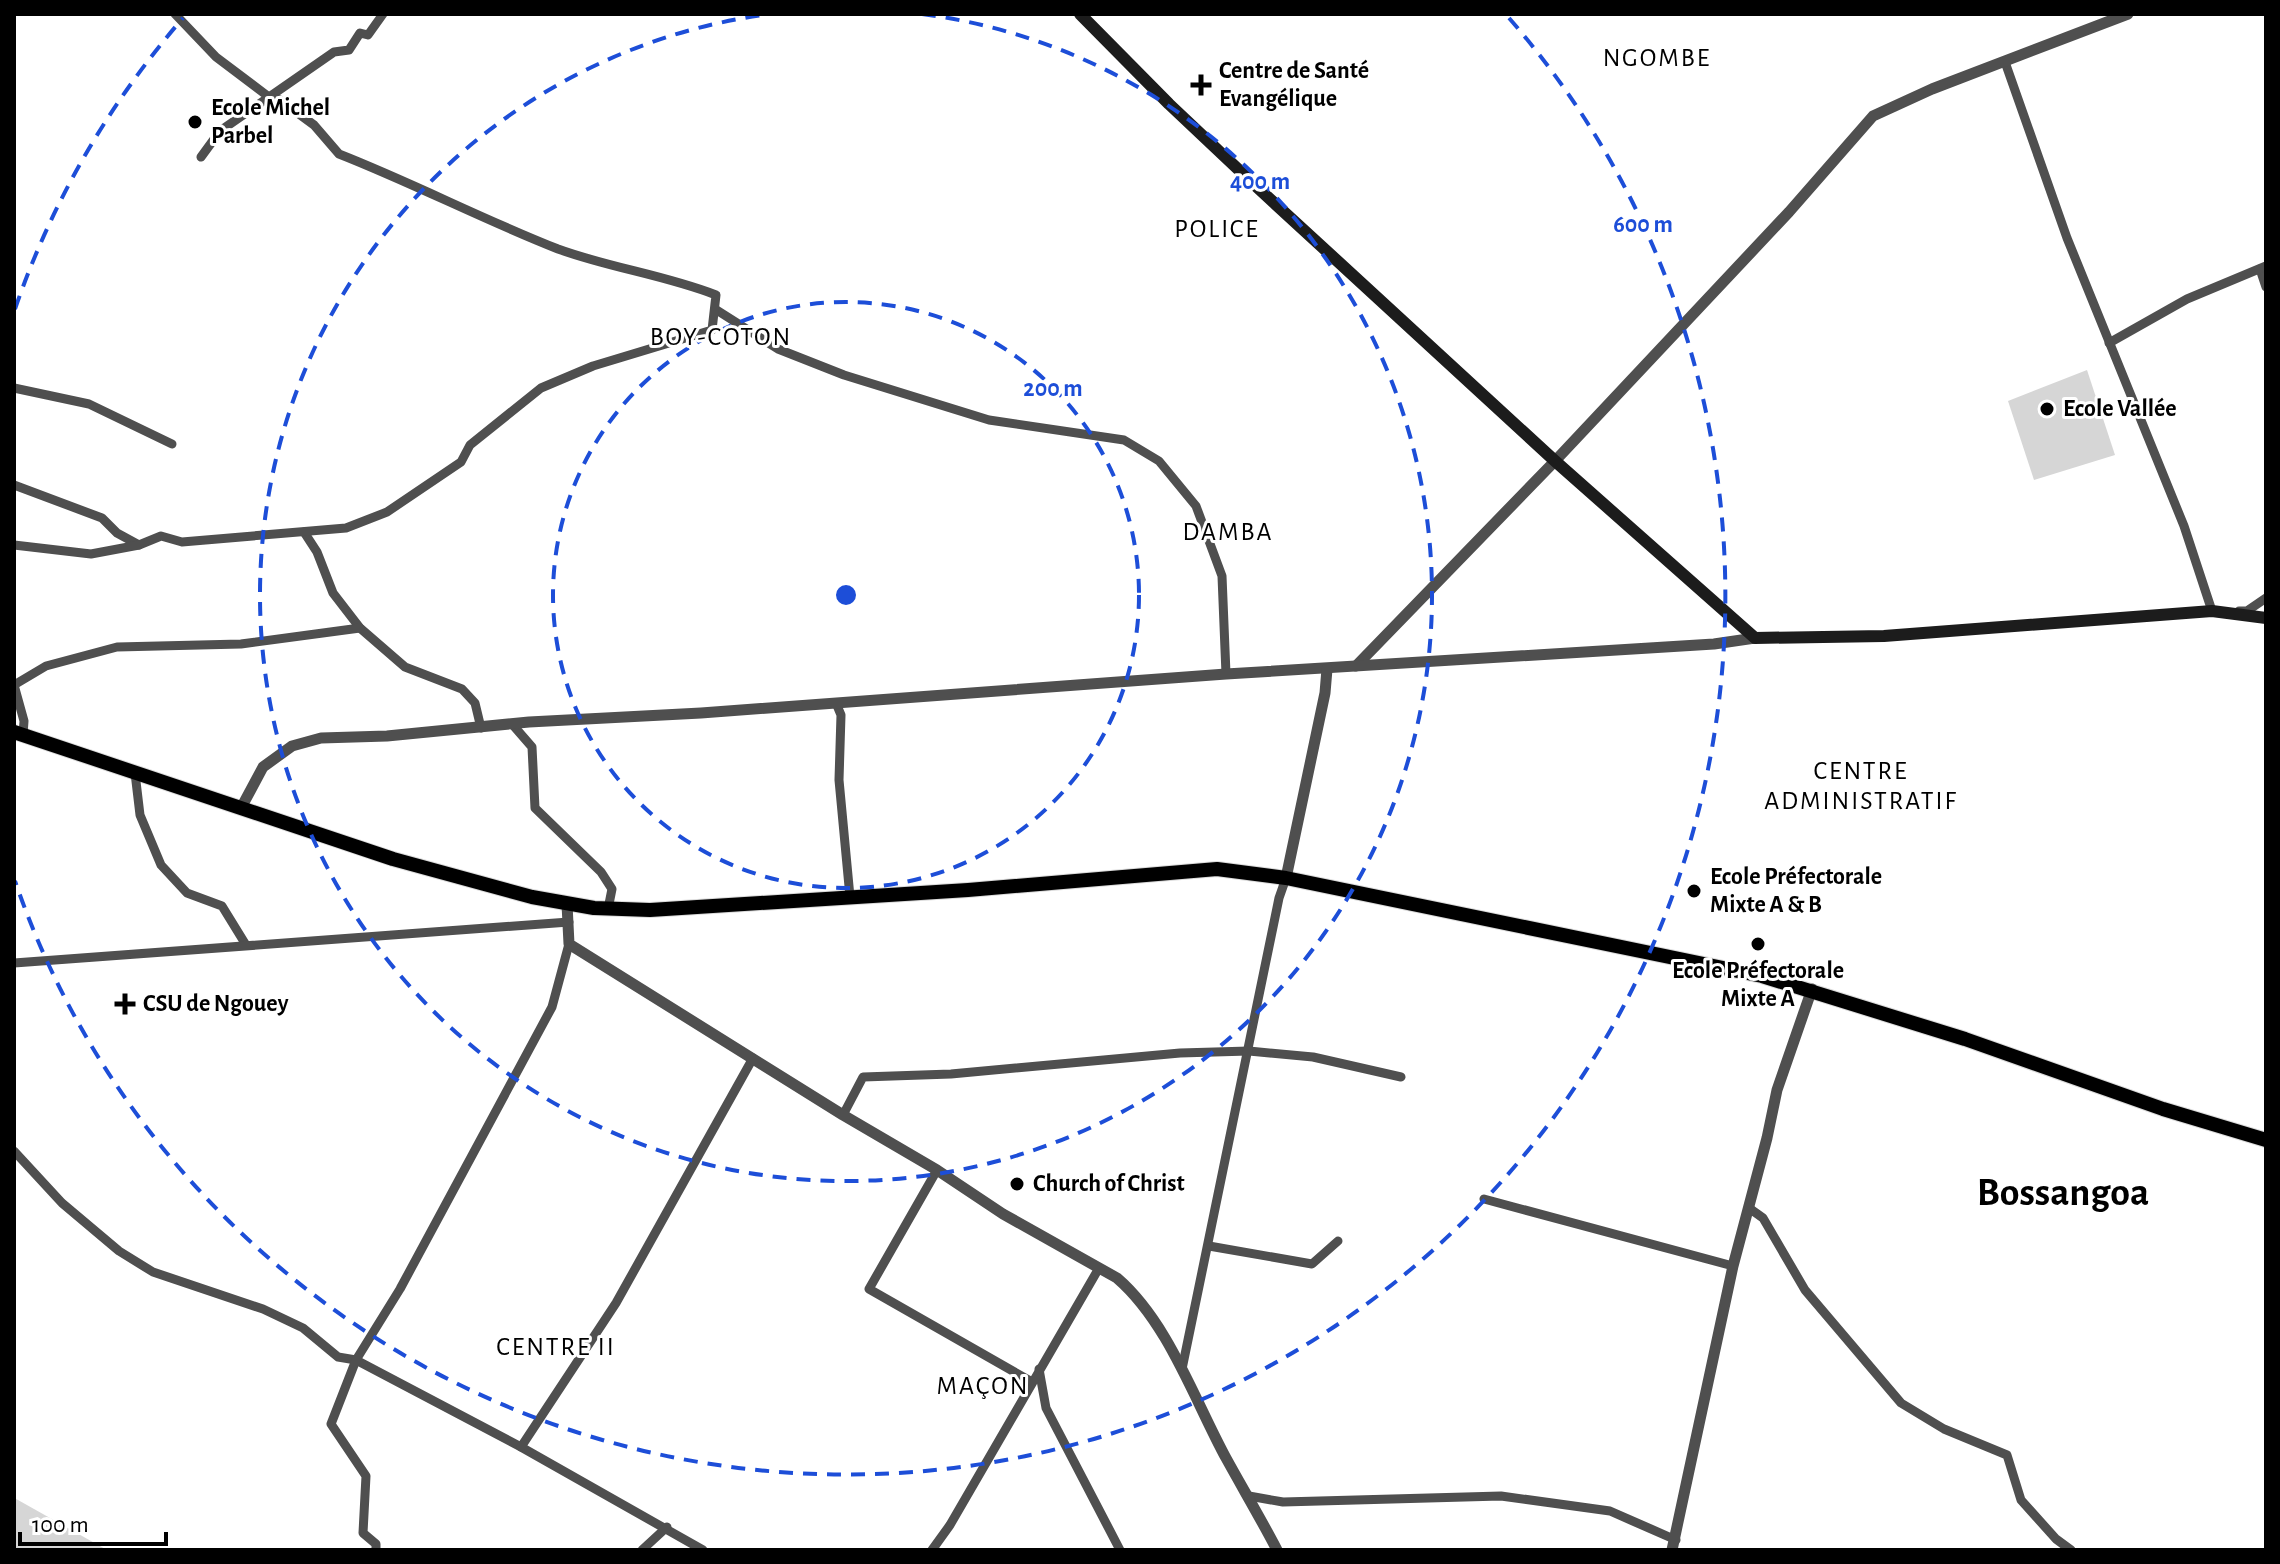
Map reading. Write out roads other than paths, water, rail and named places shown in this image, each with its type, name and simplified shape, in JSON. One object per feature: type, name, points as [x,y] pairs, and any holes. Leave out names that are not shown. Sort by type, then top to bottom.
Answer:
[{"type":"main road","points":[[1080,14],[1258,188],[1555,461],[1755,638],[1884,636],[2212,611],[2266,618]]},
{"type":"main road","points":[[19,733],[393,859],[567,904],[608,909],[650,910],[968,890],[1217,869],[1286,878],[1650,951],[1812,989],[2163,1109],[2266,1140]]},
{"type":"street","points":[[14,545],[91,554],[139,545],[161,536],[182,542],[346,528],[387,512],[461,462],[470,445],[541,388],[593,366],[712,330],[716,295],[678,280],[623,269],[559,249],[339,154],[314,125],[280,100],[269,97],[216,57],[175,14]]},
{"type":"street","points":[[201,157],[220,131],[334,52],[349,50],[360,33],[368,35],[383,14]]},
{"type":"street","points":[[1356,666],[1555,461],[1789,212],[1873,116],[1932,89],[2128,14]]},
{"type":"street","points":[[2005,62],[2067,238],[2184,526],[2212,611]]},
{"type":"street","points":[[2109,343],[2187,299],[2263,267],[2266,287]]},
{"type":"street","points":[[715,309],[778,349],[844,375],[989,420],[1124,440],[1159,461],[1196,506],[1222,576],[1226,674]]},
{"type":"street","points":[[14,388],[89,404],[172,444]]},
{"type":"street","points":[[14,485],[102,518],[117,533],[139,545]]},
{"type":"street","points":[[304,532],[317,552],[333,593],[360,628],[405,667],[462,689],[475,703],[481,728]]},
{"type":"street","points":[[2228,612],[2247,611],[2266,598]]},
{"type":"street","points":[[19,733],[24,721],[14,685],[46,666],[117,647],[241,644],[360,628]]},
{"type":"street","points":[[241,808],[263,767],[300,743],[321,738],[387,736],[512,724],[1226,674],[1714,644],[1755,638]]},
{"type":"street","points":[[1182,1369],[1279,898],[1286,878],[1325,693],[1327,669]]},
{"type":"street","points":[[836,703],[841,715],[839,780],[850,897]]},
{"type":"street","points":[[512,724],[532,747],[535,808],[601,872],[612,889],[608,909]]},
{"type":"street","points":[[135,773],[140,815],[161,865],[187,893],[222,906],[246,945]]},
{"type":"street","points":[[376,1550],[376,1544],[363,1533],[366,1476],[331,1424],[356,1360],[400,1289],[552,1007],[569,944],[567,904]]},
{"type":"street","points":[[14,963],[569,922]]},
{"type":"street","points":[[569,944],[1132,1291],[1182,1369],[1277,1550]]},
{"type":"street","points":[[1249,1496],[1283,1502],[1501,1496],[1610,1511],[1674,1545],[1733,1266],[1777,1090],[1812,989]]},
{"type":"street","points":[[843,1115],[863,1077],[951,1074],[1180,1053],[1249,1051],[1313,1057],[1401,1077]]},
{"type":"street","points":[[521,1447],[616,1303],[753,1058]]},
{"type":"street","points":[[14,1151],[62,1203],[119,1251],[153,1272],[263,1309],[303,1328],[338,1357],[356,1360],[521,1447],[703,1550]]},
{"type":"street","points":[[937,1170],[869,1289],[1032,1382]]},
{"type":"street","points":[[1484,1199],[1733,1266]]},
{"type":"street","points":[[1749,1208],[1763,1218],[1805,1290],[1901,1403],[1944,1429],[2007,1455],[2021,1500],[2056,1539],[2071,1550]]},
{"type":"street","points":[[1209,1246],[1312,1264],[1338,1241]]},
{"type":"street","points":[[932,1550],[950,1525],[1099,1268]]},
{"type":"street","points":[[1039,1369],[1046,1408],[1120,1550]]},
{"type":"street","points":[[642,1550],[667,1527]]},
{"type":"place","name":"Centre de Santé Evangélique","points":[[1201,85]]},
{"type":"place","name":"Ecole Michel Parbel","points":[[195,122]]},
{"type":"place","name":"Ecole Vallée","points":[[2047,409]]},
{"type":"place","name":"Ecole Préfectorale Mixte A & B","points":[[1694,891]]},
{"type":"place","name":"Ecole Préfectorale Mixte A","points":[[1758,944]]},
{"type":"place","name":"CSU de Ngouey","points":[[125,1004]]},
{"type":"place","name":"Church of Christ","points":[[1017,1184]]},
{"type":"district","name":"NGOMBE","points":[[1657,58]]},
{"type":"district","name":"POLICE","points":[[1217,229]]},
{"type":"district","name":"BOY-COTON","points":[[721,337]]},
{"type":"district","name":"DAMBA","points":[[1228,532]]},
{"type":"district","name":"CENTRE ADMINISTRATIF","points":[[1861,786]]},
{"type":"district","name":"Bossangoa","points":[[2063,1193]]},
{"type":"district","name":"CENTRE II","points":[[556,1347]]},
{"type":"district","name":"MAÇON","points":[[983,1386]]}]
